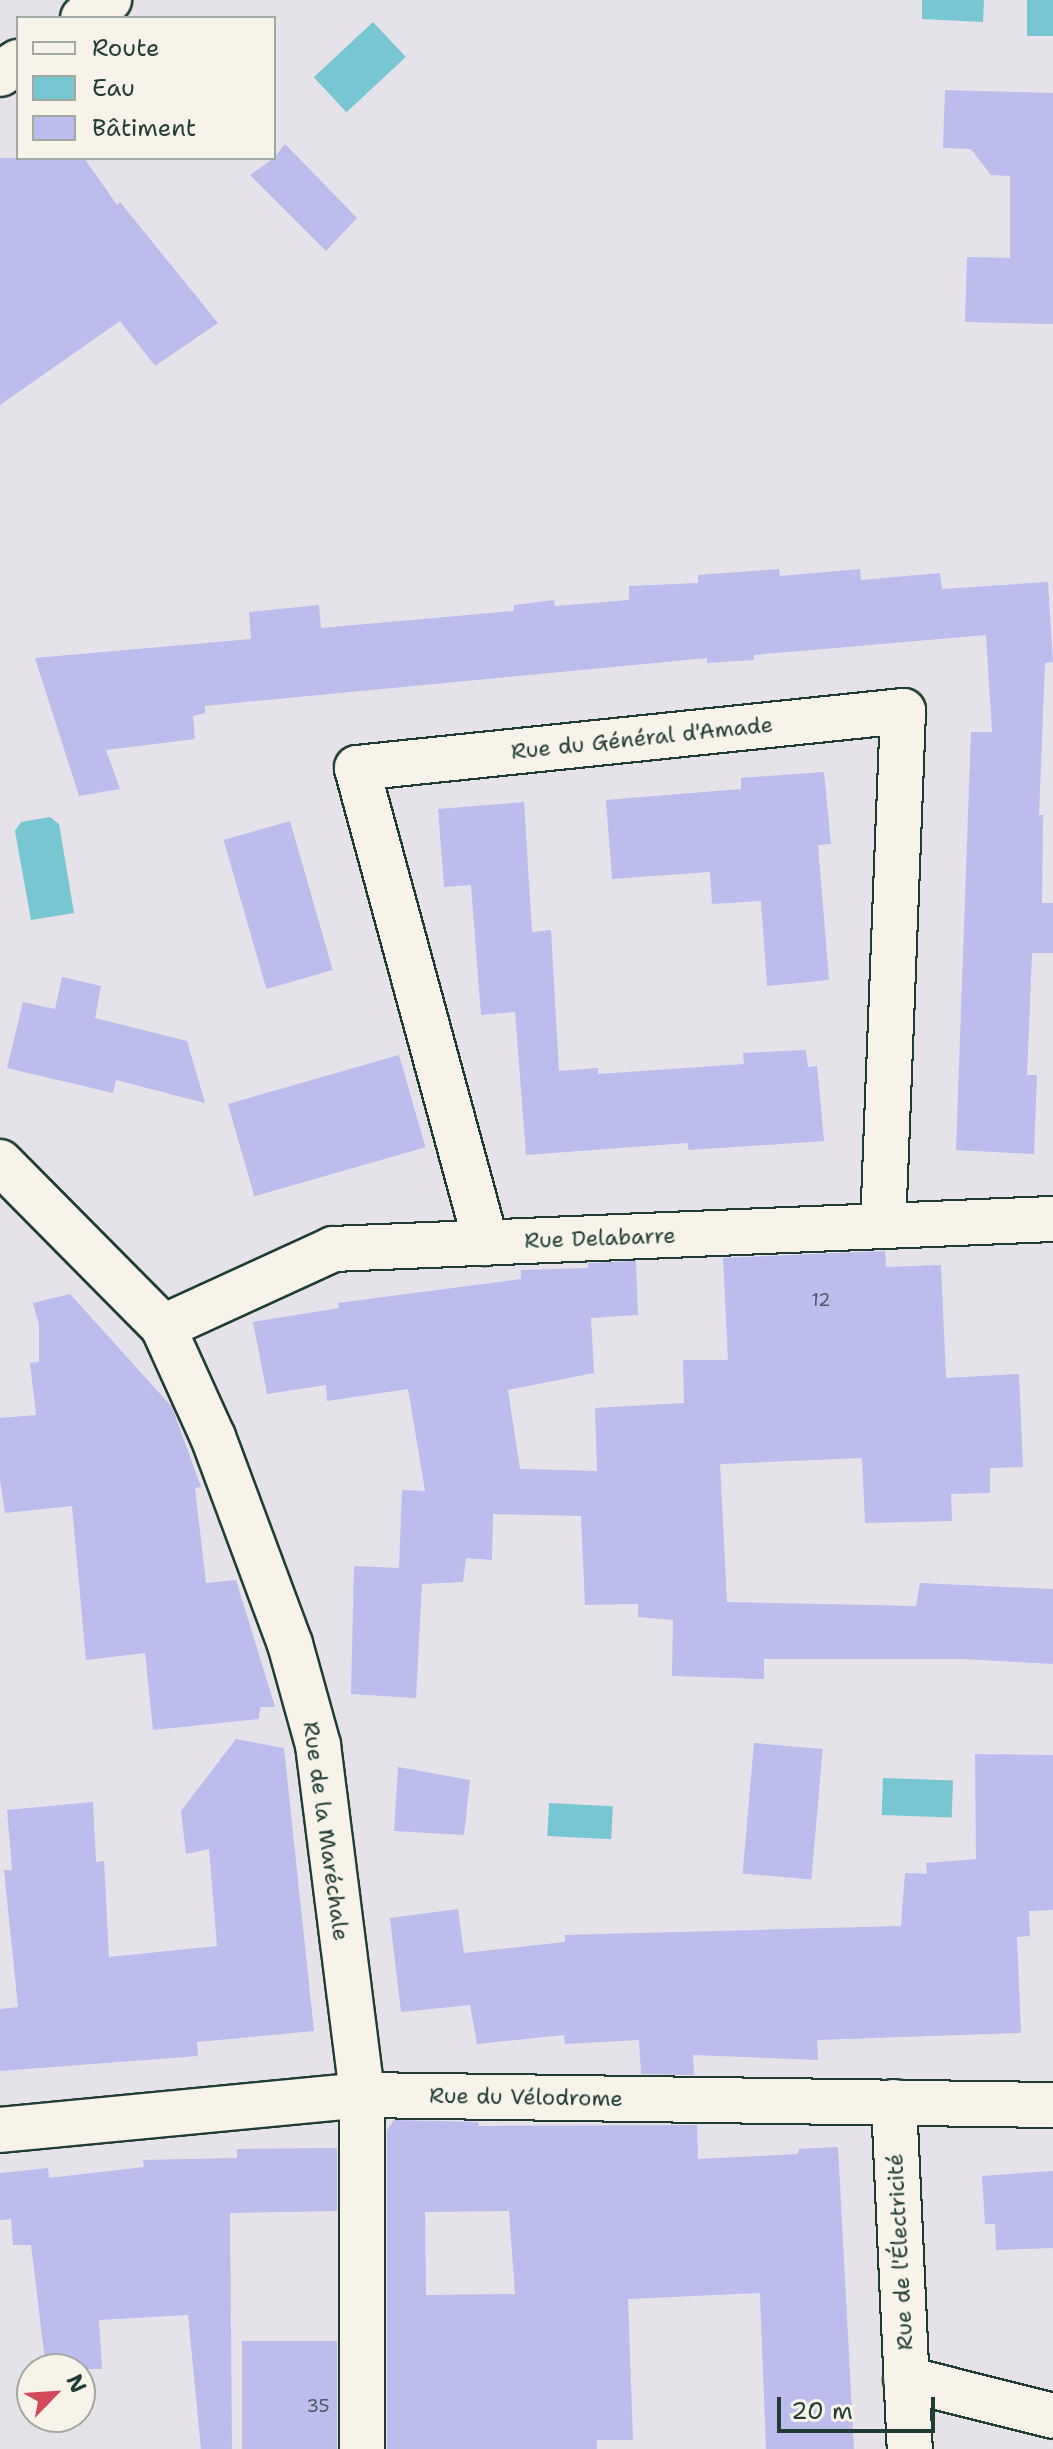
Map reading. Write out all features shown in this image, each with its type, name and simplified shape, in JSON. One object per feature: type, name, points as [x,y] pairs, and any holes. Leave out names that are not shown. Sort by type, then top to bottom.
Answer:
[{"type":"street","points":[[86,16],[109,0]]},
{"type":"street","name":"Rue du Général d'Amade","points":[[486,1243],[357,768],[903,711],[883,1226]]},
{"type":"street","name":"Rue de la Maréchale","points":[[0,1162],[163,1327],[213,1437],[285,1629],[318,1745],[362,2095],[362,2449]]},
{"type":"street","name":"Rue Delabarre","points":[[163,1327],[333,1249],[1053,1219]]},
{"type":"street","name":"Rue du Vélodrome","points":[[0,2130],[362,2095],[1053,2105]]},
{"type":"street","name":"Rue de l'Électricité","points":[[894,2102],[910,2449]]},
{"type":"street","points":[[906,2379],[1053,2416]]},
{"type":"water","points":[[922,0],[984,0],[983,22],[922,19]]},
{"type":"water","points":[[1027,0],[1053,0],[1053,36],[1027,36]]},
{"type":"water","points":[[373,22],[406,57],[346,112],[314,77]]},
{"type":"water","points":[[50,817],[59,824],[74,913],[31,920],[15,831],[21,822]]},
{"type":"water","points":[[883,1778],[953,1780],[952,1817],[882,1815]]},
{"type":"water","points":[[549,1803],[613,1806],[611,1839],[547,1836]]},
{"type":"building","points":[[945,90],[1053,93],[1053,324],[965,322],[967,257],[1010,258],[1010,176],[991,175],[971,149],[943,148]]},
{"type":"building","points":[[285,144],[357,218],[326,251],[250,175],[271,160],[276,160]]},
{"type":"building","points":[[0,158],[85,160],[117,205],[120,202],[218,323],[155,366],[120,321],[0,405]]},
{"type":"building","points":[[779,569],[780,576],[860,569],[861,580],[940,573],[942,589],[1048,582],[1053,662],[1045,663],[1039,815],[1043,815],[1042,903],[1053,903],[1053,953],[1032,953],[1027,1075],[1037,1075],[1034,1154],[956,1150],[971,732],[992,732],[986,635],[754,655],[754,660],[707,663],[707,658],[205,706],[205,713],[193,716],[195,739],[106,750],[120,789],[79,796],[35,658],[251,639],[249,612],[319,605],[321,628],[514,611],[514,605],[554,600],[555,606],[629,600],[629,586],[698,583],[698,575]]},
{"type":"building","points":[[824,772],[831,844],[818,845],[829,980],[767,986],[761,901],[712,904],[710,872],[612,879],[606,800],[741,789],[741,778]]},
{"type":"building","points":[[524,802],[532,932],[551,930],[559,1071],[598,1068],[598,1074],[744,1064],[743,1053],[806,1050],[808,1067],[817,1066],[824,1141],[689,1150],[687,1143],[526,1155],[515,1012],[481,1015],[471,885],[444,887],[438,809]]},
{"type":"building","points":[[290,821],[333,970],[266,989],[224,840]]},
{"type":"building","points":[[62,977],[101,986],[95,1018],[187,1041],[205,1103],[116,1080],[113,1093],[7,1068],[23,1002],[55,1009]]},
{"type":"building","points":[[399,1055],[425,1147],[254,1196],[228,1104]]},
{"type":"building","points":[[885,1251],[886,1267],[941,1265],[946,1378],[1019,1374],[1023,1467],[990,1468],[990,1493],[951,1494],[952,1521],[865,1523],[862,1458],[720,1464],[727,1602],[916,1606],[920,1583],[1053,1589],[1053,1664],[962,1659],[764,1659],[764,1679],[672,1676],[673,1620],[638,1617],[638,1604],[585,1605],[581,1516],[493,1514],[492,1560],[466,1558],[463,1582],[422,1584],[416,1698],[351,1694],[354,1566],[399,1568],[402,1490],[425,1491],[408,1389],[327,1401],[326,1385],[267,1394],[253,1322],[339,1308],[338,1303],[521,1279],[521,1270],[588,1268],[588,1263],[636,1261],[638,1315],[591,1318],[594,1373],[508,1390],[520,1469],[597,1471],[595,1408],[684,1403],[683,1360],[728,1360],[723,1258]]},
{"type":"building","points":[[70,1294],[172,1407],[201,1487],[195,1488],[206,1583],[236,1580],[275,1707],[260,1707],[259,1719],[153,1730],[145,1653],[86,1660],[72,1506],[5,1513],[0,1480],[0,1418],[36,1415],[30,1363],[39,1362],[39,1325],[33,1303]]},
{"type":"building","points":[[236,1739],[284,1748],[314,2031],[197,2042],[198,2056],[0,2071],[0,2009],[18,2007],[4,1870],[12,1870],[7,1810],[93,1802],[96,1862],[104,1861],[109,1957],[217,1946],[209,1849],[186,1854],[181,1811]]},
{"type":"building","points":[[754,1743],[823,1749],[811,1880],[743,1874]]},
{"type":"building","points":[[975,1754],[1053,1755],[1053,1910],[1029,1911],[1030,1936],[1017,1937],[1021,2033],[817,2040],[818,2060],[693,2055],[694,2075],[641,2074],[639,2040],[565,2044],[564,2035],[477,2044],[470,2005],[401,2012],[390,1918],[458,1909],[464,1953],[565,1942],[565,1935],[901,1926],[905,1873],[927,1874],[926,1863],[976,1859]]},
{"type":"building","points":[[398,1767],[470,1780],[464,1835],[394,1831]]},
{"type":"building","points":[[394,2120],[478,2122],[479,2126],[697,2125],[698,2159],[798,2154],[799,2149],[838,2147],[854,2449],[766,2449],[760,2293],[628,2299],[633,2440],[597,2440],[597,2449],[387,2449],[387,2130]],"holes":[[[509,2211],[515,2294],[426,2295],[425,2212]]]},
{"type":"building","points":[[337,2148],[337,2211],[230,2213],[232,2449],[201,2449],[188,2315],[99,2320],[102,2369],[96,2369],[96,2353],[44,2353],[31,2245],[13,2245],[11,2219],[0,2220],[0,2173],[48,2168],[49,2178],[144,2167],[143,2160],[237,2158],[237,2149]]},
{"type":"building","points":[[1053,2171],[1053,2248],[996,2250],[995,2224],[985,2224],[982,2176]]},
{"type":"building","points":[[242,2341],[337,2341],[337,2449],[242,2449]]}]
